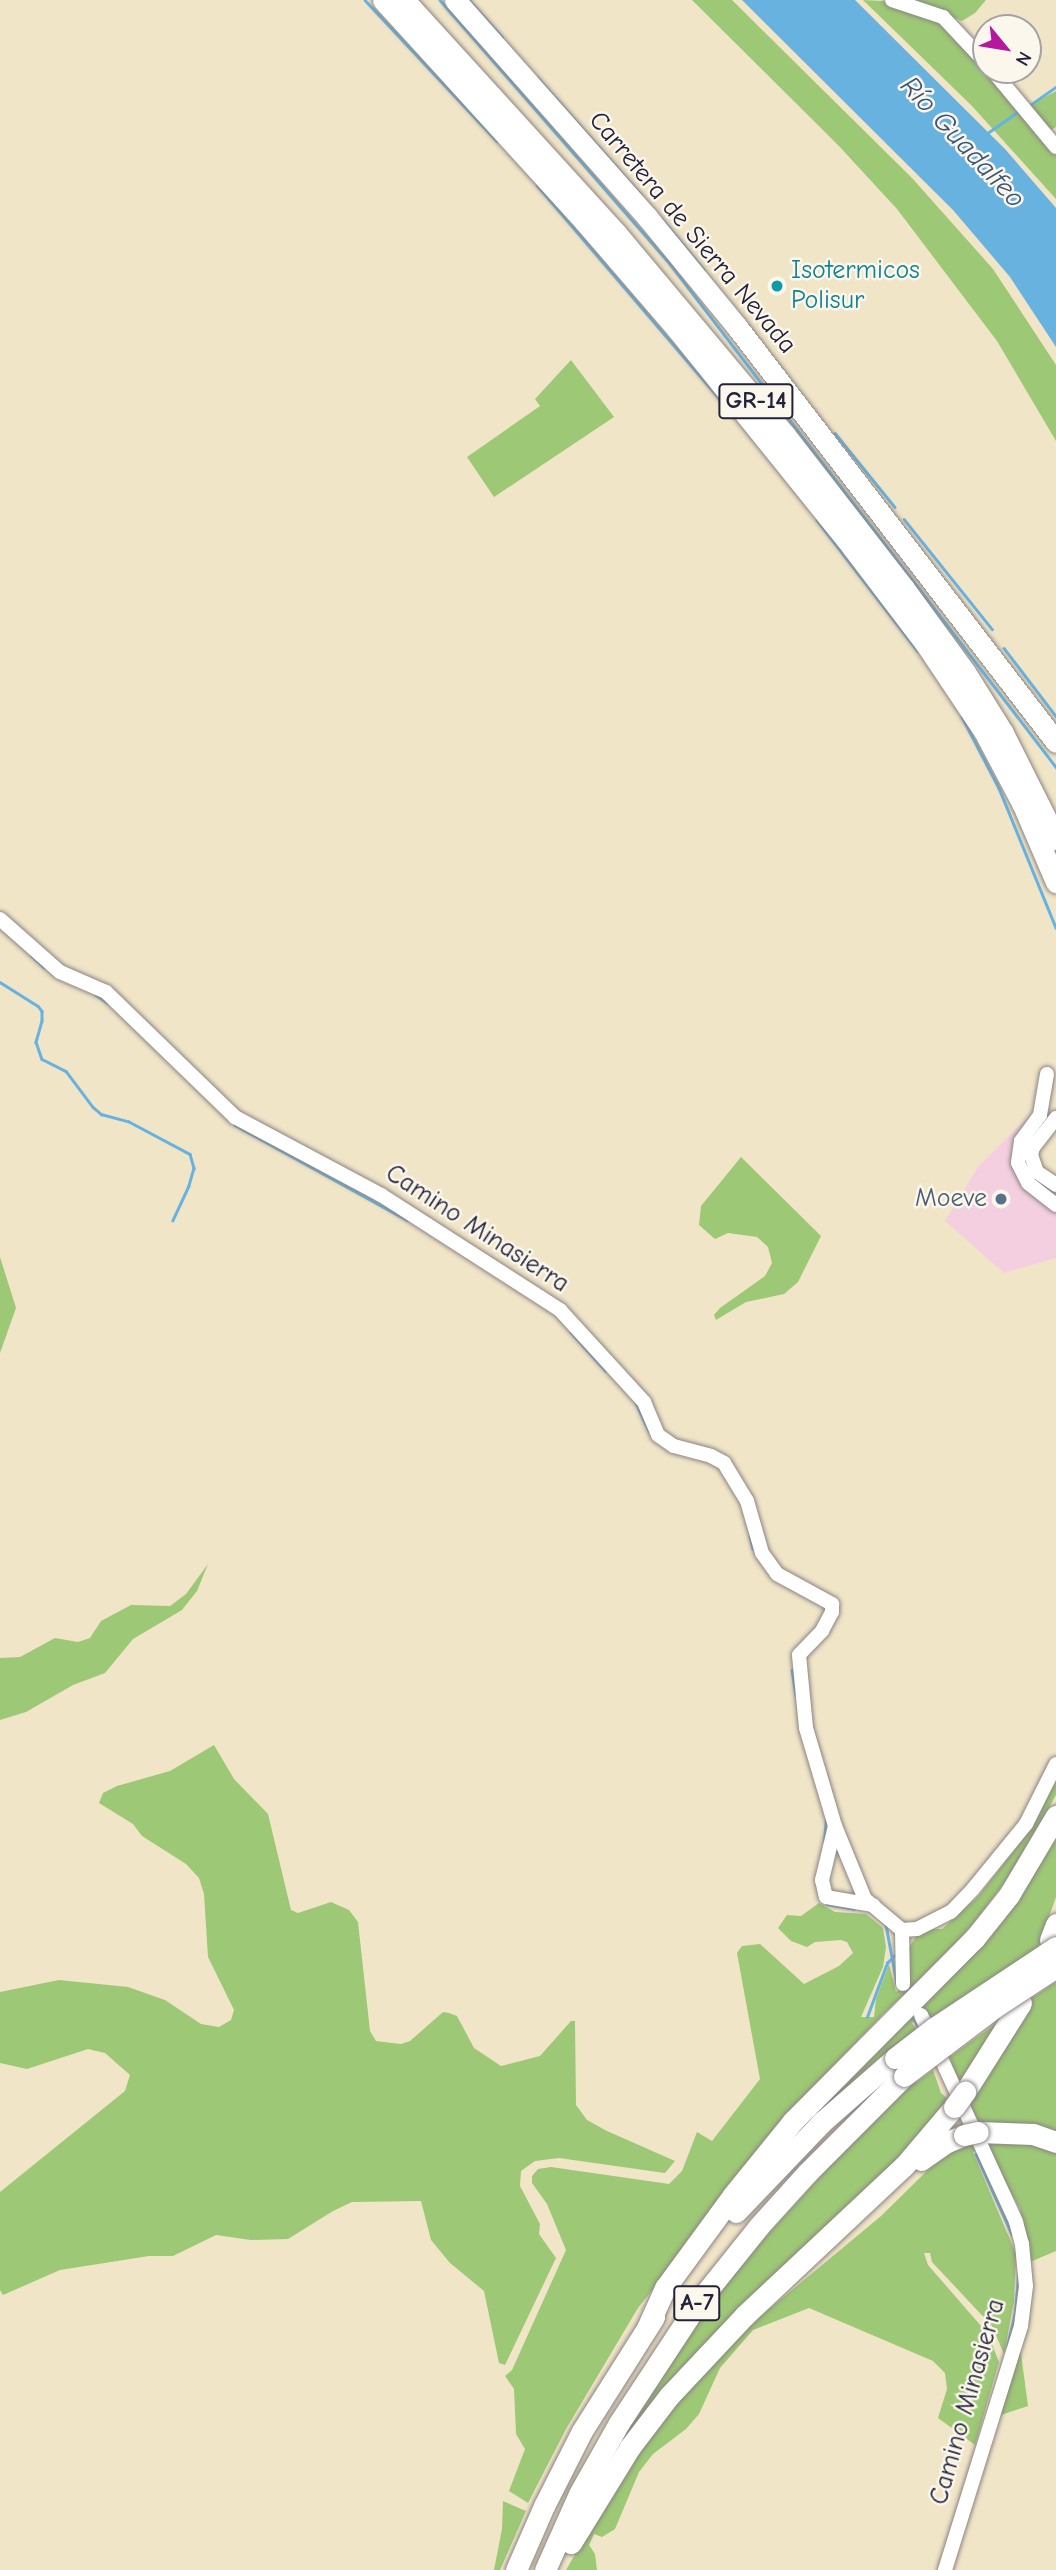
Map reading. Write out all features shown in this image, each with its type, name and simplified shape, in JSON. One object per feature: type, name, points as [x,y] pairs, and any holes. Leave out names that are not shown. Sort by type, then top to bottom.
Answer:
[{"type":"highway","name":"GR-14","points":[[383,0],[585,222],[677,329],[852,547],[925,643],[984,731],[1023,805],[1056,882]]},
{"type":"highway","name":"GR-14","points":[[404,0],[632,253],[785,435],[965,672],[1003,733],[1056,839]]},
{"type":"highway","name":"Carretera de Sierra Nevada","points":[[455,0],[701,283],[832,448],[1056,743]]},
{"type":"highway","points":[[647,2328],[665,2288],[750,2174],[793,2121],[847,2064],[974,1939],[1009,1895],[1056,1816]]},
{"type":"highway","name":"A-7","points":[[545,2570],[579,2494],[619,2423],[699,2301],[783,2199],[944,2021],[1054,1937]]},
{"type":"highway","name":"A-7","points":[[516,2570],[544,2506],[582,2431],[675,2288],[746,2201],[822,2122],[900,2067],[1056,1967]]},
{"type":"highway","points":[[557,2570],[600,2493],[669,2396],[744,2316],[868,2203],[932,2136],[960,2099],[1021,2003]]},
{"type":"highway","points":[[868,2203],[888,2191],[929,2153],[971,2133],[1033,2134],[1056,2141]]},
{"type":"street","points":[[892,0],[943,17],[972,48]]},
{"type":"street","points":[[1004,84],[1056,147]]},
{"type":"street","name":"Camino Minasierra","points":[[0,919],[60,972],[106,992],[234,1117],[382,1195],[560,1310],[644,1402],[658,1435],[674,1446],[697,1451],[724,1463],[747,1501],[762,1553],[777,1574],[832,1604],[832,1612],[822,1632],[799,1655],[806,1728],[835,1826],[865,1899],[902,1930]]},
{"type":"street","points":[[1047,1074],[1040,1115],[1021,1141],[1018,1163],[1028,1183],[1056,1205]]},
{"type":"street","points":[[1056,1118],[1033,1147],[1032,1164],[1037,1172],[1056,1185]]},
{"type":"street","points":[[1038,1140],[1056,1133]]},
{"type":"street","points":[[903,1984],[902,1930],[917,1929],[951,1912],[973,1889],[1026,1824],[1056,1764]]},
{"type":"street","points":[[835,1826],[822,1880],[826,1898],[873,1905]]},
{"type":"street","name":"Camino Minasierra","points":[[921,2015],[1016,2222],[1022,2244],[1026,2286],[1021,2326],[945,2570]]},
{"type":"shaded area","name":"Moeve","points":[[1028,1117],[1014,1143],[1017,1174],[1056,1208],[1056,1258],[1004,1273],[945,1221],[978,1167]]},
{"type":"green space","points":[[692,0],[732,0],[912,178],[993,269],[1056,365],[1056,441],[997,341],[897,209],[838,145]]},
{"type":"green space","points":[[863,0],[883,1],[918,13],[941,22],[954,32],[972,53],[972,84],[998,84],[1056,153],[1056,199],[972,106]]},
{"type":"green space","points":[[910,0],[986,0],[975,13],[962,21]]},
{"type":"green space","points":[[1056,91],[1056,127],[1049,131],[1029,106]]},
{"type":"green space","points":[[571,360],[614,417],[494,497],[467,457],[540,406],[535,399]]},
{"type":"green space","points":[[741,1157],[821,1236],[798,1282],[784,1294],[746,1302],[716,1320],[714,1315],[720,1308],[765,1276],[772,1263],[768,1247],[757,1237],[728,1233],[715,1239],[699,1225],[701,1206]]},
{"type":"green space","points":[[0,1257],[16,1308],[0,1353]]},
{"type":"green space","points":[[208,1564],[197,1591],[182,1610],[133,1639],[105,1673],[73,1685],[26,1712],[0,1720],[0,1658],[20,1657],[55,1638],[78,1642],[90,1638],[101,1621],[131,1605],[170,1606],[186,1594]]},
{"type":"green space","points":[[214,1745],[234,1779],[268,1814],[291,1910],[298,1913],[331,1902],[349,1910],[358,1922],[370,2031],[376,2041],[401,2044],[410,2041],[443,2012],[449,2013],[457,2016],[474,2048],[501,2066],[540,2056],[571,2021],[575,2021],[576,2105],[587,2120],[675,2161],[665,2173],[559,2158],[535,2161],[521,2171],[520,2186],[540,2224],[539,2234],[556,2258],[505,2365],[499,2363],[484,2291],[450,2263],[431,2240],[421,2201],[352,2202],[288,2239],[251,2240],[216,2235],[173,2256],[149,2256],[60,2270],[3,2295],[0,2290],[0,2192],[125,2091],[130,2075],[105,2053],[88,2049],[27,2069],[0,2063],[0,1992],[59,1980],[128,1987],[165,2000],[201,2024],[219,2027],[231,2020],[234,2010],[208,1957],[204,1894],[199,1878],[186,1864],[142,1836],[133,1824],[99,1803],[103,1793],[117,1786],[170,1771]]},
{"type":"green space","points":[[1056,1782],[1056,1795],[1034,1835],[1013,1871],[977,1919],[942,1959],[883,2014],[809,2092],[638,2308],[566,2429],[528,2503],[509,2491],[525,2449],[516,2434],[514,2389],[505,2376],[512,2370],[566,2250],[547,2204],[532,2183],[532,2176],[538,2169],[551,2167],[669,2184],[682,2171],[697,2132],[712,2141],[760,2079],[737,1953],[742,1946],[760,1944],[804,1984],[839,1966],[853,1953],[847,1942],[841,1940],[815,1942],[807,1947],[791,1941],[778,1928],[787,1915],[801,1916],[819,1903],[835,1912],[866,1914],[883,1928],[886,1947],[883,1967],[861,2017],[874,2017],[876,1999],[889,1964],[896,1992],[910,1980],[907,1951],[916,1936],[933,1929],[942,1929],[978,1897],[1029,1831]]},
{"type":"green space","points":[[1056,1833],[1056,1897],[1037,1951],[934,2020],[925,2010],[912,2023],[919,2033],[761,2170]]},
{"type":"green space","points":[[1056,1982],[1056,2135],[976,2125],[969,2104],[1009,2043],[1032,1998]]},
{"type":"green space","points":[[1009,2014],[959,2092],[950,2057]]},
{"type":"green space","points":[[933,2070],[941,2093],[948,2099],[914,2144],[612,2459],[629,2425],[695,2324],[741,2264],[857,2136],[902,2093]]},
{"type":"green space","points":[[981,2138],[1026,2139],[1056,2151],[1056,2251],[1030,2262],[1020,2209]]},
{"type":"green space","points":[[974,2140],[977,2150],[973,2152],[1016,2254],[1014,2301],[1004,2354],[992,2326],[932,2262],[930,2253],[924,2253],[928,2265],[988,2334],[999,2362],[975,2445],[938,2418],[947,2389],[945,2373],[933,2361],[809,2308],[753,2330],[720,2368],[699,2414],[686,2429],[653,2454],[639,2472],[615,2529],[602,2537],[594,2534],[589,2545],[595,2554],[597,2570],[566,2570],[620,2476],[680,2396],[750,2325],[881,2216],[938,2160]]},
{"type":"green space","points":[[1020,2346],[1028,2406],[998,2416]]},
{"type":"green space","points":[[503,2501],[526,2511],[500,2570],[494,2570],[502,2529]]},
{"type":"water","name":"Río Guadalfeo","points":[[742,0],[855,0],[1005,149],[1056,208],[1056,347],[1010,277],[953,210]]},
{"type":"waterway","points":[[365,0],[497,141]]},
{"type":"waterway","points":[[440,0],[667,260],[1056,767]]},
{"type":"waterway","points":[[469,0],[502,37]]},
{"type":"waterway","points":[[537,77],[641,195]]},
{"type":"waterway","points":[[1030,105],[1056,87]]},
{"type":"waterway","name":"Río Guadalfeo","points":[[986,134],[1018,112]]},
{"type":"waterway","points":[[537,185],[728,409]]},
{"type":"waterway","points":[[662,219],[704,270]]},
{"type":"waterway","points":[[835,433],[895,507]]},
{"type":"waterway","points":[[904,519],[992,629]]},
{"type":"waterway","points":[[817,520],[918,651]]},
{"type":"waterway","points":[[1004,648],[1056,716]]},
{"type":"waterway","points":[[962,717],[999,788],[1056,928]]},
{"type":"waterway","points":[[31,955],[44,967]]},
{"type":"waterway","points":[[0,982],[42,1011],[36,1042],[42,1059],[66,1071],[93,1107],[101,1114],[128,1121],[190,1154],[194,1168],[189,1186],[173,1220]]},
{"type":"waterway","points":[[96,995],[108,1003]]},
{"type":"waterway","points":[[235,1125],[407,1220]]},
{"type":"waterway","points":[[571,1332],[606,1371]]},
{"type":"waterway","points":[[636,1403],[649,1431]]},
{"type":"waterway","points":[[750,1536],[753,1549]]},
{"type":"waterway","points":[[792,1670],[796,1695]]},
{"type":"waterway","points":[[824,1841],[826,1820]]},
{"type":"waterway","points":[[827,1904],[854,1909]]},
{"type":"waterway","points":[[886,1925],[897,1984]]},
{"type":"waterway","points":[[867,2017],[887,1963],[895,1955]]},
{"type":"waterway","points":[[911,2012],[917,2025]]},
{"type":"waterway","points":[[976,2154],[1012,2234]]},
{"type":"waterway","points":[[1007,2347],[1015,2312],[1018,2274]]},
{"type":"place","name":"Isotermicos Polisur","points":[[777,286]]},
{"type":"place","name":"Moeve","points":[[1001,1199]]}]
